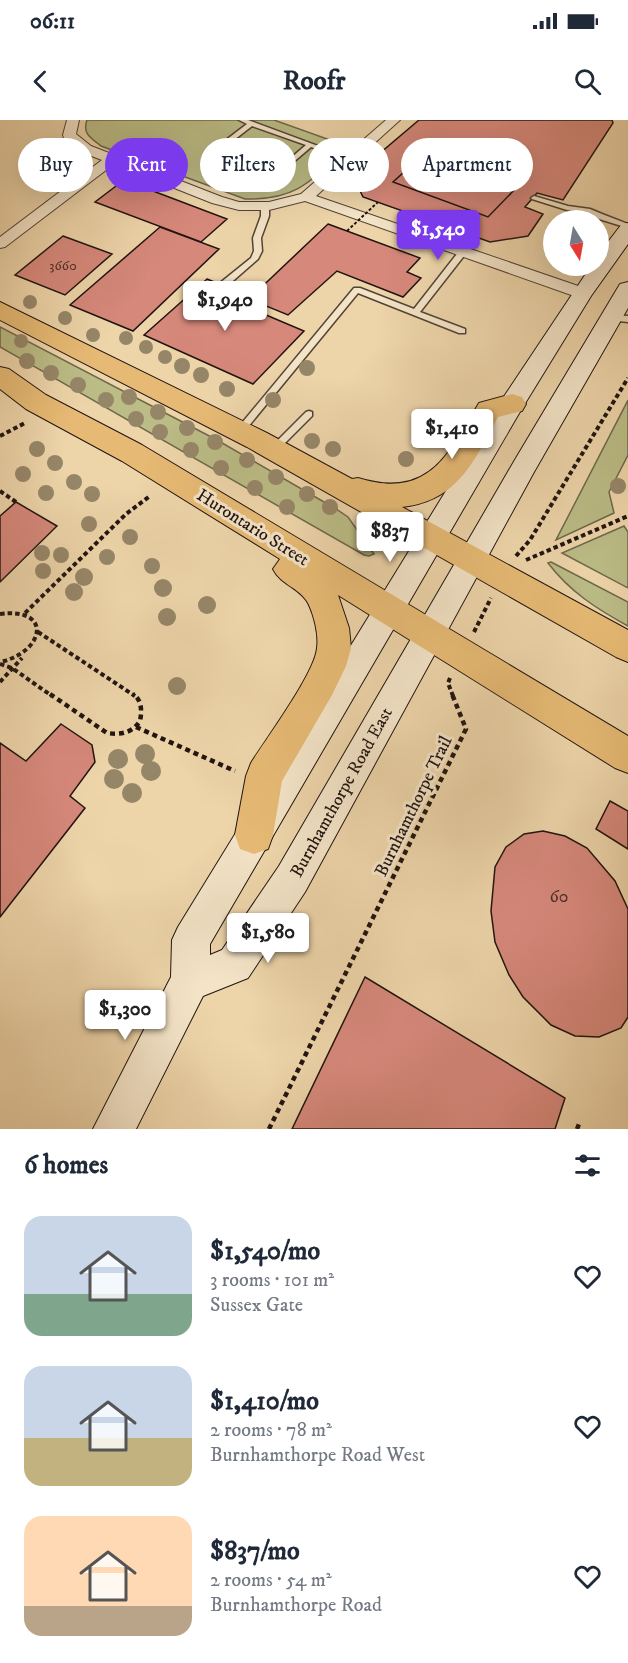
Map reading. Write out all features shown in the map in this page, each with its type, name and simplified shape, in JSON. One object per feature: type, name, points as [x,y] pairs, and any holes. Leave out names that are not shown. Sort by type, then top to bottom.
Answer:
[{"type":"main road","points":[[114,1129],[172,1012],[190,981],[191,940],[512,404],[582,293],[628,227]]},
{"type":"main road","name":"Burnhamthorpe Road East","points":[[190,981],[235,965],[292,879],[471,561],[620,318],[628,290]]},
{"type":"main road","points":[[0,310],[370,494],[393,497],[426,489],[440,481],[452,469],[489,410],[512,404]]},
{"type":"main road","name":"Hurontario Street","points":[[0,376],[36,402],[132,453],[628,756]]},
{"type":"main road","points":[[258,440],[471,561],[512,570],[628,647]]},
{"type":"main road","points":[[132,453],[140,476],[314,585],[329,614],[334,648],[329,666],[264,776],[254,835]]},
{"type":"street","points":[[73,120],[69,135],[86,149],[105,157]]},
{"type":"street","points":[[374,138],[394,120]]},
{"type":"street","points":[[0,244],[105,165]]},
{"type":"street","points":[[188,189],[240,206],[265,206],[306,197],[312,192]]},
{"type":"street","points":[[306,197],[582,293]]},
{"type":"lane","points":[[242,120],[308,144]]},
{"type":"lane","points":[[251,124],[207,157],[270,180],[308,147]]},
{"type":"lane","points":[[534,198],[567,208],[588,210],[628,227]]},
{"type":"lane","points":[[223,285],[254,259],[258,251],[257,238],[265,216],[265,206]]},
{"type":"lane","points":[[415,313],[463,252]]},
{"type":"lane","points":[[258,440],[357,290],[462,331]]},
{"type":"lane","points":[[258,440],[309,414]]},
{"type":"path","points":[[347,231],[378,202]]},
{"type":"path","name":"Burnhamthorpe Trail","points":[[269,1129],[466,729],[448,683],[512,570],[514,558],[530,540],[628,378]]},
{"type":"path","points":[[0,436],[25,423]]},
{"type":"path","points":[[0,491],[16,502]]},
{"type":"path","points":[[25,613],[126,514],[150,496]]},
{"type":"path","points":[[512,570],[628,516]]},
{"type":"path","points":[[0,615],[12,611],[25,613],[34,621],[38,632],[137,697],[142,706],[141,720],[136,728],[127,733],[107,734],[0,663]]},
{"type":"path","points":[[0,682],[34,644],[38,632]]},
{"type":"path","points":[[0,663],[11,662],[24,655]]},
{"type":"path","points":[[136,728],[242,774]]},
{"type":"green space","points":[[87,120],[274,120],[325,138],[308,138],[308,182],[296,189],[296,138],[200,138],[200,182],[188,178],[188,138],[105,138],[105,147],[91,138],[86,125]]},
{"type":"green space","points":[[226,192],[291,192],[278,196],[245,199]]},
{"type":"green space","points":[[0,327],[217,440],[336,509],[348,517],[374,554],[364,555],[0,347]]},
{"type":"green space","points":[[628,400],[628,455],[609,492],[614,513],[556,540]]},
{"type":"green space","points":[[624,526],[628,532],[628,588],[562,553]]},
{"type":"green space","points":[[551,562],[628,602],[628,626],[595,606],[565,583],[548,563]]},
{"type":"building","points":[[419,120],[612,120],[613,123],[563,200],[537,193],[525,207],[543,214],[528,236],[490,242],[363,197],[361,192],[389,192],[389,145]]},
{"type":"building","points":[[401,175],[401,185],[393,182]]},
{"type":"building","points":[[108,192],[156,192],[227,219],[201,242],[95,202]]},
{"type":"building","points":[[420,192],[512,192],[488,217]]},
{"type":"building","points":[[328,224],[420,258],[407,272],[421,278],[403,297],[337,271],[288,315],[249,299]]},
{"type":"building","points":[[160,227],[219,249],[133,331],[70,305]]},
{"type":"building","points":[[63,236],[112,254],[65,295],[15,275]]},
{"type":"building","points":[[207,279],[249,296],[240,304],[304,331],[253,384],[144,335]]},
{"type":"building","points":[[16,502],[57,526],[0,582],[0,516]]},
{"type":"building","points":[[61,724],[92,745],[95,762],[70,796],[85,808],[0,917],[0,743],[26,761]]},
{"type":"building","points":[[610,801],[628,811],[628,849],[596,829]]},
{"type":"building","points":[[543,831],[565,836],[587,848],[615,881],[628,909],[628,1017],[621,1028],[599,1037],[575,1036],[551,1025],[523,997],[509,975],[495,942],[491,911],[495,867],[506,847],[524,834]]},
{"type":"building","points":[[365,977],[565,1098],[555,1129],[292,1129]]}]
